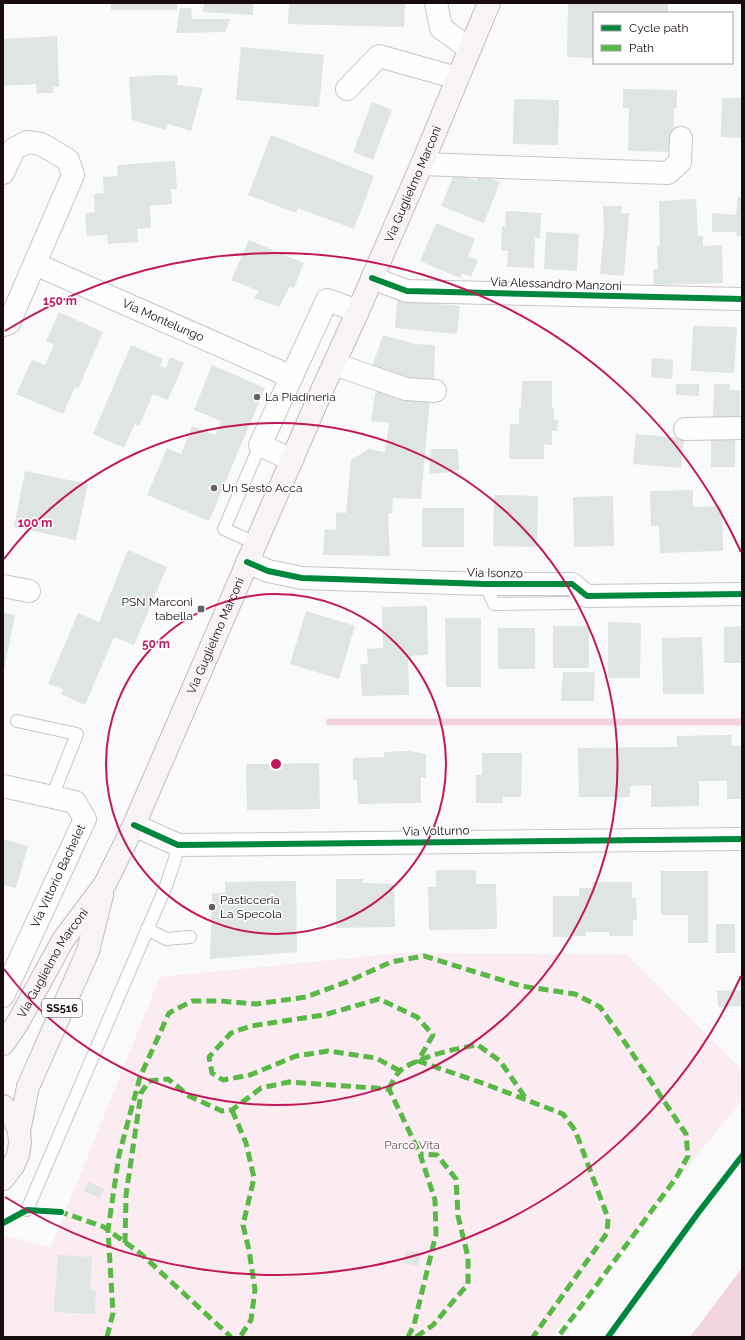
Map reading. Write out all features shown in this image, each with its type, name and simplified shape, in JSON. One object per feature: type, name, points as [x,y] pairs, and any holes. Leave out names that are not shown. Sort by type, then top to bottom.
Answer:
[{"type":"main road","name":"Via Guglielmo Marconi","points":[[3,1044],[17,1024],[63,940],[105,884],[134,825],[255,543],[422,164],[489,3]]},
{"type":"main road","name":"Via Guglielmo Marconi","points":[[4,1177],[13,1166],[18,1155],[20,1143],[19,1131],[28,1087],[88,951],[105,884]]},
{"type":"main road","name":"Via Guglielmo Marconi","points":[[3,1106],[14,1119],[19,1131]]},
{"type":"street","points":[[436,3],[441,28],[470,49]]},
{"type":"street","points":[[347,89],[379,56],[458,78]]},
{"type":"street","points":[[422,164],[668,173],[680,162],[681,138]]},
{"type":"street","points":[[3,173],[14,149],[27,142],[41,144],[68,160],[73,175],[9,323],[3,325]]},
{"type":"street","name":"Via Montelungo","points":[[34,264],[292,377]]},
{"type":"street","name":"Via Alessandro Manzoni","points":[[372,278],[407,291],[742,299]]},
{"type":"street","points":[[292,460],[260,445],[327,300],[358,311]]},
{"type":"street","points":[[334,364],[406,389],[435,391]]},
{"type":"street","points":[[685,429],[742,428]]},
{"type":"street","name":"Via Isonzo","points":[[247,562],[268,571],[302,578],[485,584],[572,584],[587,596],[742,594]]},
{"type":"street","points":[[3,586],[29,592]]},
{"type":"street","name":"Via Vittorio Bachelet","points":[[3,786],[75,802],[85,819],[3,996]]},
{"type":"street","name":"Via Volturno","points":[[134,825],[178,845],[742,839]]},
{"type":"lane","points":[[255,543],[224,530],[260,445]]},
{"type":"lane","points":[[17,721],[77,734],[52,796]]},
{"type":"lane","points":[[27,1210],[166,886],[176,858],[178,845]]},
{"type":"lane","points":[[147,929],[166,939],[190,937]]},
{"type":"green space","name":"Parco Vita","points":[[402,953],[627,954],[742,1070],[742,1100],[551,1337],[3,1337],[3,1235],[51,1247],[160,977]]},
{"type":"shaded area","points":[[742,1268],[742,1337],[690,1337]]},
{"type":"building","points":[[111,3],[177,3],[177,10],[111,10]]},
{"type":"building","points":[[204,3],[253,3],[253,15],[203,12]]},
{"type":"building","points":[[289,3],[405,3],[404,27],[288,24]]},
{"type":"building","points":[[568,3],[668,3],[668,12],[593,12],[593,58],[567,57]]},
{"type":"building","points":[[180,8],[191,8],[192,19],[230,19],[225,32],[176,33]]},
{"type":"building","points":[[57,36],[59,87],[53,86],[53,93],[37,93],[36,84],[3,86],[3,39]]},
{"type":"building","points":[[241,47],[324,55],[319,107],[236,100]]},
{"type":"building","points":[[159,75],[178,76],[177,85],[203,88],[191,131],[168,124],[166,130],[132,120],[129,77]]},
{"type":"building","points":[[623,89],[677,90],[677,108],[674,108],[673,152],[628,151],[629,108],[623,108]]},
{"type":"building","points":[[722,98],[742,98],[742,138],[721,137]]},
{"type":"building","points":[[514,99],[559,100],[558,145],[513,144]]},
{"type":"building","points":[[372,102],[392,110],[373,160],[353,152]]},
{"type":"building","points":[[271,135],[374,176],[354,229],[298,208],[296,213],[248,195]]},
{"type":"building","points":[[175,161],[177,189],[171,189],[172,204],[150,206],[151,228],[137,229],[138,242],[108,244],[107,235],[87,236],[85,213],[95,212],[94,194],[104,193],[103,177],[118,176],[117,165]]},
{"type":"building","points":[[455,172],[476,181],[479,174],[500,182],[484,223],[441,206]]},
{"type":"building","points":[[738,197],[742,197],[742,236],[737,236],[736,232],[712,232],[712,213],[736,215]]},
{"type":"building","points":[[696,199],[698,236],[703,236],[703,246],[722,245],[723,283],[654,285],[653,269],[658,269],[657,246],[660,246],[659,201]]},
{"type":"building","points":[[603,206],[622,206],[621,213],[629,213],[624,276],[600,274],[604,230]]},
{"type":"building","points":[[506,211],[541,213],[540,238],[535,238],[534,268],[507,267],[508,251],[501,251],[502,226],[505,226]]},
{"type":"building","points":[[436,223],[475,239],[468,256],[478,260],[471,277],[462,273],[460,278],[420,261]]},
{"type":"building","points":[[546,232],[579,234],[577,271],[544,269]]},
{"type":"building","points":[[249,240],[304,263],[294,288],[290,286],[279,307],[254,298],[259,291],[231,280]]},
{"type":"building","points":[[397,300],[460,306],[457,334],[395,328]]},
{"type":"building","points":[[59,312],[103,332],[78,389],[75,387],[63,414],[16,394],[32,360],[45,365],[54,345],[46,341]]},
{"type":"building","points":[[693,326],[737,327],[734,373],[691,371]]},
{"type":"building","points":[[383,335],[415,344],[435,345],[434,385],[371,370]]},
{"type":"building","points":[[131,345],[163,359],[160,366],[166,368],[170,357],[184,363],[168,400],[153,394],[139,426],[135,424],[124,448],[93,434]]},
{"type":"building","points":[[652,358],[673,360],[672,379],[651,377]]},
{"type":"building","points":[[212,365],[265,388],[209,521],[147,495],[167,448],[181,454],[192,426],[215,435],[221,421],[194,410]]},
{"type":"building","points":[[522,381],[552,381],[552,408],[554,408],[554,420],[558,420],[557,431],[552,431],[552,445],[544,444],[544,459],[509,459],[510,424],[519,424]]},
{"type":"building","points":[[676,384],[699,384],[699,396],[676,395]]},
{"type":"building","points":[[714,384],[730,384],[730,390],[740,390],[740,419],[713,419]]},
{"type":"building","points":[[376,388],[430,397],[421,499],[393,498],[392,513],[388,514],[390,556],[323,555],[325,529],[336,530],[336,512],[346,513],[351,460],[369,449],[385,452],[389,423],[371,421]]},
{"type":"building","points":[[711,429],[735,429],[735,467],[711,467]]},
{"type":"building","points":[[636,434],[684,438],[681,468],[633,464]]},
{"type":"building","points":[[431,449],[458,449],[459,471],[429,474]]},
{"type":"building","points":[[25,471],[88,484],[76,540],[14,527]]},
{"type":"building","points":[[693,490],[693,507],[722,506],[723,551],[660,553],[659,526],[651,526],[650,491]]},
{"type":"building","points":[[494,495],[538,496],[537,547],[493,546]]},
{"type":"building","points":[[613,496],[614,546],[574,547],[573,497]]},
{"type":"building","points":[[422,508],[464,508],[464,547],[422,547]]},
{"type":"building","points":[[128,550],[167,567],[134,645],[114,637],[85,705],[61,694],[63,689],[48,684],[78,613],[99,622]]},
{"type":"building","points":[[427,606],[428,655],[408,656],[409,695],[362,696],[360,664],[368,664],[367,649],[383,648],[382,607]]},
{"type":"building","points":[[306,611],[355,626],[339,679],[290,664]]},
{"type":"building","points":[[3,612],[15,615],[4,670],[3,670]]},
{"type":"building","points":[[445,618],[481,618],[481,687],[446,687]]},
{"type":"building","points":[[608,622],[641,623],[640,678],[608,678]]},
{"type":"building","points":[[553,626],[589,626],[589,668],[553,668]]},
{"type":"building","points":[[742,626],[742,663],[724,663],[724,627]]},
{"type":"building","points":[[498,628],[535,628],[535,669],[498,669]]},
{"type":"building","points":[[702,637],[704,694],[663,694],[662,638]]},
{"type":"building","points":[[563,672],[595,672],[594,701],[561,701]]},
{"type":"building","points":[[731,735],[732,746],[742,746],[742,799],[727,799],[727,781],[699,781],[699,806],[651,807],[651,785],[630,786],[630,797],[579,797],[578,748],[677,747],[677,736]]},
{"type":"building","points":[[408,751],[426,754],[426,778],[421,777],[421,803],[358,804],[357,780],[353,780],[353,758],[384,757],[384,752]]},
{"type":"building","points":[[482,753],[522,753],[521,797],[503,797],[503,803],[476,803],[476,775],[482,775]]},
{"type":"building","points":[[319,763],[320,809],[247,810],[246,764]]},
{"type":"building","points":[[3,839],[28,846],[16,888],[3,885]]},
{"type":"building","points":[[436,870],[476,870],[476,884],[496,884],[497,929],[429,930],[428,887],[436,887]]},
{"type":"building","points":[[661,871],[708,871],[708,943],[688,943],[688,915],[661,915]]},
{"type":"building","points":[[336,879],[363,879],[363,883],[394,884],[395,927],[336,928]]},
{"type":"building","points":[[296,881],[297,952],[210,959],[212,893],[225,893],[225,882]]},
{"type":"building","points":[[592,882],[632,882],[632,898],[636,898],[637,920],[633,920],[633,936],[609,936],[609,932],[586,932],[586,936],[553,937],[553,896],[579,896],[579,888],[592,888]]},
{"type":"building","points":[[716,924],[735,924],[735,953],[716,953]]},
{"type":"building","points":[[742,990],[742,1006],[718,1007],[717,991]]},
{"type":"building","points":[[88,1182],[104,1189],[100,1198],[84,1191]]},
{"type":"building","points":[[407,1250],[421,1253],[418,1266],[403,1263]]},
{"type":"building","points":[[58,1255],[92,1257],[90,1290],[96,1291],[95,1314],[54,1312]]},
{"type":"waterway","points":[[329,722],[742,722]]},
{"type":"marked path","points":[[107,1337],[113,1313],[108,1230],[119,1155],[140,1077],[169,1013],[192,1001],[220,1001],[256,1004],[306,997],[349,981],[391,962],[424,956],[521,986],[575,994],[600,1007],[686,1134],[688,1156],[676,1178],[558,1337]]},
{"type":"marked path","points":[[400,1071],[376,1058],[328,1051],[296,1056],[250,1075],[223,1080],[212,1073],[209,1057],[231,1033],[251,1026],[324,1015],[379,999],[417,1017],[433,1035],[418,1061],[485,1084],[563,1114],[575,1130],[608,1218],[607,1233],[533,1337]]},
{"type":"marked path","points":[[389,1089],[397,1074],[408,1065],[427,1057],[460,1048],[478,1045],[500,1061],[527,1100]]},
{"type":"marked path","points":[[125,1243],[126,1195],[141,1093],[149,1081],[168,1079],[189,1096],[222,1111],[232,1110],[261,1088],[289,1082],[389,1089],[420,1154],[435,1200],[436,1234],[414,1325],[408,1337]]},
{"type":"marked path","points":[[232,1110],[246,1143],[254,1178],[243,1225],[249,1250],[255,1290],[251,1320],[240,1337]]},
{"type":"marked path","points":[[416,1337],[433,1325],[468,1284],[468,1257],[458,1216],[456,1179],[437,1155],[420,1154]]},
{"type":"marked path","points":[[58,1212],[104,1227],[140,1253],[231,1337]]},
{"type":"cycle path","points":[[372,278],[407,291],[742,299]]},
{"type":"cycle path","points":[[247,562],[268,571],[302,578],[485,584],[572,584],[587,596],[742,594]]},
{"type":"cycle path","points":[[134,825],[178,845],[742,839]]},
{"type":"cycle path","points":[[608,1337],[698,1213],[742,1156]]},
{"type":"cycle path","points":[[3,1223],[27,1210],[61,1212]]},
{"type":"place","name":"La Piadineria","points":[[257,397]]},
{"type":"place","name":"Un Sesto Acca","points":[[214,488]]},
{"type":"place","name":"PSN Marconi tabella","points":[[201,609]]},
{"type":"place","name":"Pasticceria La Specola","points":[[212,907]]}]
